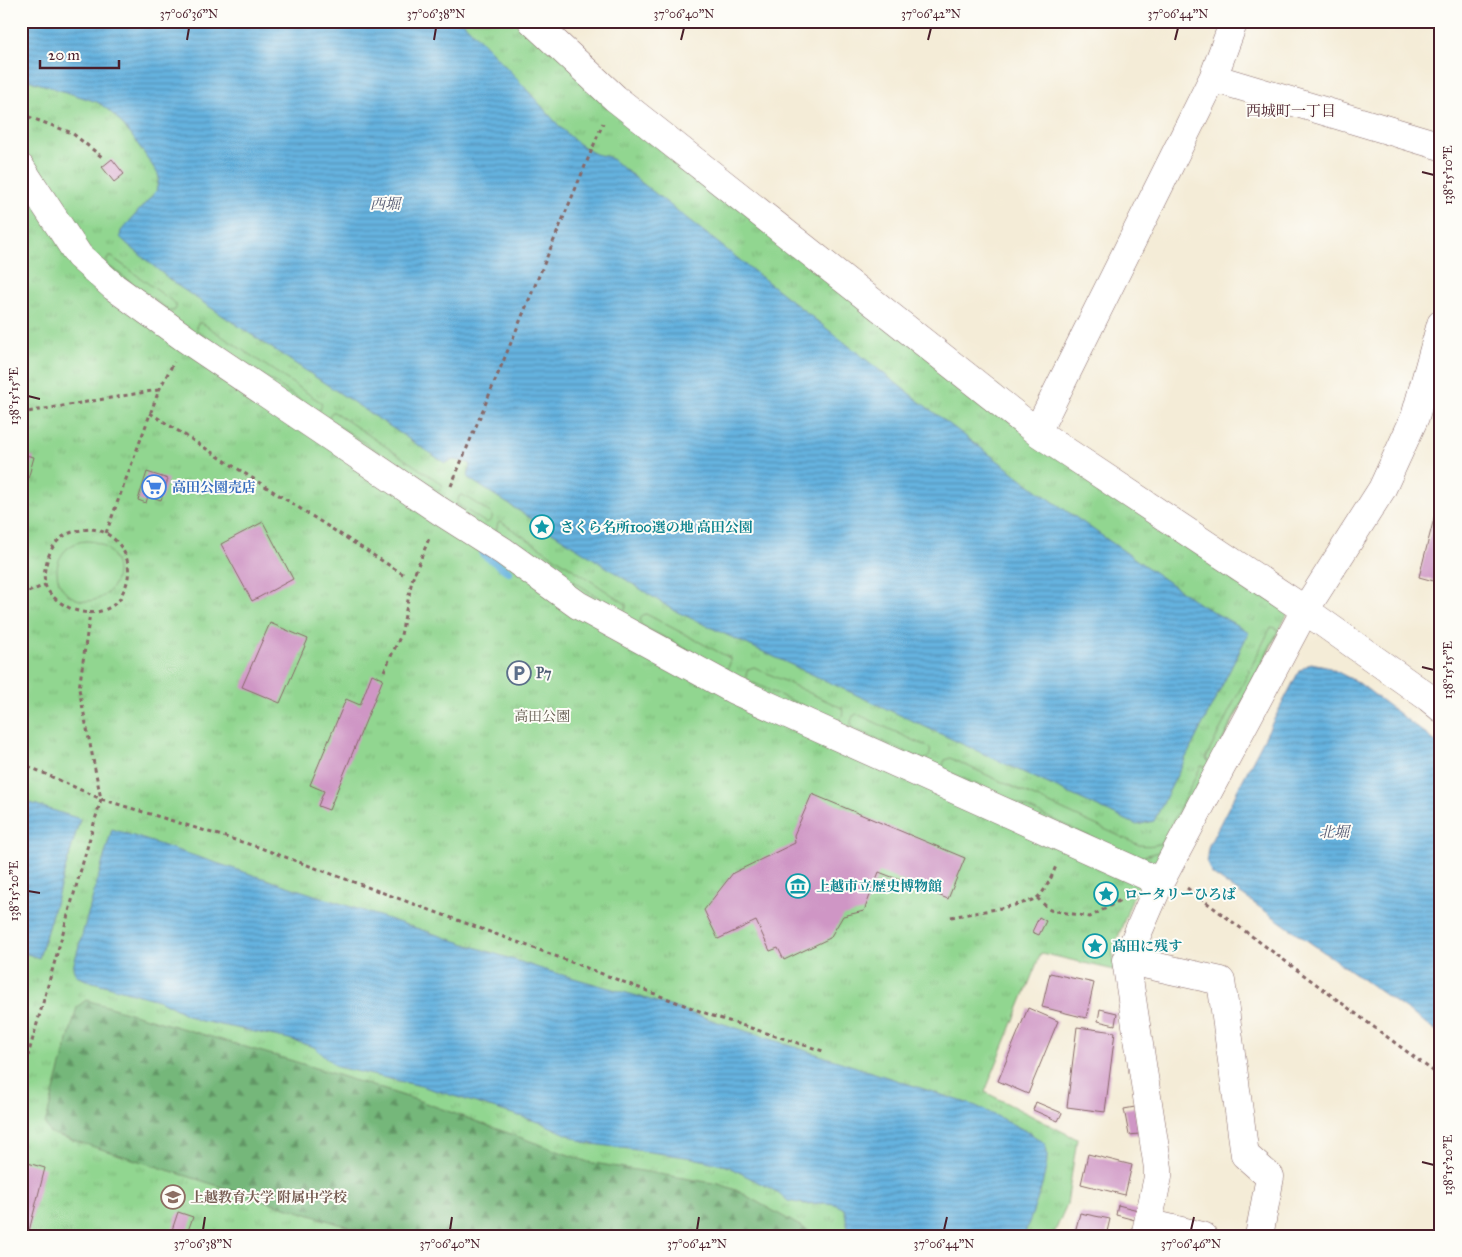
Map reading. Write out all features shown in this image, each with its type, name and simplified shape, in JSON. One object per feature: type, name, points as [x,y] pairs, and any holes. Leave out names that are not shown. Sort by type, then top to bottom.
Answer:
[{"type":"street","points":[[532,21],[615,98],[1037,432],[1305,610],[1441,708]]},
{"type":"street","points":[[1037,432],[1213,78],[1234,21]]},
{"type":"street","points":[[1213,78],[1441,146]]},
{"type":"street","points":[[21,168],[79,256],[114,287],[186,339],[502,551],[578,605],[734,690],[1163,877]]},
{"type":"street","points":[[1203,1236],[1147,1229],[1158,1168],[1126,960],[1163,877],[1305,610],[1382,489],[1415,417],[1441,324]]},
{"type":"street","points":[[1126,960],[1220,981],[1245,1155],[1270,1177],[1259,1236]]},
{"type":"path","points":[[21,114],[72,133],[102,157]]},
{"type":"path","points":[[384,671],[401,635],[412,580],[460,468],[595,138]]},
{"type":"path","points":[[106,534],[159,390],[186,339]]},
{"type":"path","points":[[21,413],[159,390]]},
{"type":"path","points":[[150,413],[406,576]]},
{"type":"path","points":[[92,529],[106,534],[122,547],[129,566],[127,584],[119,600],[104,611],[90,613],[72,610],[60,602],[45,585],[44,572],[52,546],[63,536],[77,530],[92,529]]},
{"type":"path","points":[[21,595],[45,585]]},
{"type":"path","points":[[21,1080],[101,799],[79,689],[90,613]]},
{"type":"path","points":[[21,763],[101,799],[258,847],[713,1016],[823,1051]]},
{"type":"path","points":[[951,917],[1038,898],[1049,882],[1058,861]]},
{"type":"path","points":[[1163,877],[1441,1077]]},
{"type":"path","points":[[1038,898],[1050,910],[1090,917],[1126,896]]},
{"type":"green space","name":"高田公園","points":[[21,21],[521,21],[1289,611],[1168,850],[1135,891],[1113,951],[1114,970],[1041,953],[985,1092],[1077,1139],[1067,1204],[1053,1236],[21,1236]]},
{"type":"green space","points":[[109,257],[112,257],[176,304],[174,311],[170,311],[106,264]]},
{"type":"green space","points":[[198,323],[202,323],[322,403],[320,410],[317,411],[197,331]]},
{"type":"green space","points":[[332,412],[442,484],[440,490],[438,491],[330,420],[329,416]]},
{"type":"green space","points":[[463,495],[492,514],[491,520],[486,523],[457,504],[459,496]]},
{"type":"green space","points":[[501,522],[626,604],[624,612],[621,612],[496,531],[498,523]]},
{"type":"green space","points":[[87,541],[104,546],[112,554],[117,571],[112,588],[104,596],[87,601],[70,596],[62,588],[57,571],[62,554],[70,546]]},
{"type":"green space","points":[[646,614],[730,658],[728,668],[724,669],[641,625],[640,620]]},
{"type":"green space","points":[[1271,627],[1276,628],[1278,631],[1212,761],[1209,762],[1206,758]]},
{"type":"green space","points":[[754,667],[842,708],[842,716],[836,721],[747,680],[748,669]]},
{"type":"green space","points":[[857,714],[930,748],[930,755],[924,760],[851,727],[853,716]]},
{"type":"green space","points":[[950,758],[1139,845],[1145,846],[1162,843],[1201,766],[1207,767],[1163,851],[1134,857],[945,770],[943,765],[945,760]]},
{"type":"green space","points":[[86,1000],[293,1061],[420,1101],[588,1162],[719,1184],[736,1190],[809,1231],[812,1236],[377,1236],[50,1133],[45,1124],[77,1007]]},
{"type":"water","name":"西堀","points":[[21,21],[462,21],[577,143],[595,154],[609,157],[920,402],[1038,491],[1201,605],[1249,632],[1154,821],[1137,825],[673,610],[468,478],[470,463],[453,460],[445,463],[175,284],[120,237],[121,231],[156,191],[158,174],[123,125],[106,108],[97,102],[25,79],[21,72]]},
{"type":"water","name":"北堀","points":[[1311,663],[1326,666],[1359,683],[1441,746],[1441,1034],[1212,874],[1209,867],[1207,856],[1209,845],[1299,671]]},
{"type":"water","points":[[21,800],[80,819],[39,958],[21,952]]},
{"type":"water","points":[[112,829],[545,970],[641,997],[976,1106],[1039,1139],[1044,1143],[1047,1151],[1045,1175],[1024,1236],[849,1236],[843,1208],[834,1204],[805,1204],[788,1201],[779,1193],[727,1166],[693,1158],[586,1143],[542,1123],[421,1086],[337,1067],[314,1047],[289,1039],[197,1020],[161,1001],[83,979],[76,974],[73,967]]},
{"type":"building","points":[[112,159],[124,174],[114,182],[102,167]]},
{"type":"building","points":[[21,454],[34,457],[28,479],[21,478]]},
{"type":"building","name":"高田公園売店","points":[[147,472],[168,479],[161,500],[148,496],[146,503],[138,500]]},
{"type":"building","points":[[1441,495],[1441,583],[1419,577]]},
{"type":"building","points":[[263,522],[293,579],[252,601],[221,544]]},
{"type":"building","points":[[270,623],[308,639],[280,703],[242,687]]},
{"type":"building","points":[[372,674],[383,679],[329,810],[318,806],[324,791],[310,785],[346,699],[360,705]]},
{"type":"building","name":"上越市立歴史博物館","points":[[812,794],[965,858],[948,899],[879,872],[864,911],[843,916],[830,938],[784,960],[778,948],[770,951],[756,921],[718,939],[704,910],[733,873],[795,843],[794,835]]},
{"type":"building","points":[[1039,917],[1046,921],[1039,935],[1032,932]]},
{"type":"building","points":[[1050,973],[1094,983],[1086,1018],[1042,1007]]},
{"type":"building","points":[[1028,1008],[1058,1021],[1028,1094],[998,1081]]},
{"type":"building","points":[[1100,1009],[1117,1013],[1115,1025],[1098,1021]]},
{"type":"building","points":[[1077,1027],[1115,1032],[1105,1112],[1067,1107]]},
{"type":"building","points":[[1036,1102],[1062,1113],[1058,1121],[1033,1110]]},
{"type":"building","points":[[1135,1107],[1139,1134],[1129,1135],[1124,1109]]},
{"type":"building","points":[[1088,1154],[1132,1165],[1125,1195],[1081,1184]]},
{"type":"building","points":[[21,1161],[45,1168],[28,1235],[21,1233]]},
{"type":"building","points":[[1118,1205],[1138,1210],[1135,1220],[1116,1215]]},
{"type":"building","points":[[178,1212],[193,1217],[186,1236],[170,1236]]},
{"type":"building","points":[[1080,1213],[1110,1219],[1106,1236],[1074,1236]]},
{"type":"waterway","points":[[483,554],[509,572]]},
{"type":"place","name":"高田公園売店","points":[[154,487]]},
{"type":"place","name":"さくら名所100選の地 高田公園","points":[[542,527]]},
{"type":"place","name":"P7","points":[[519,673]]},
{"type":"place","name":"上越市立歴史博物館","points":[[798,886]]},
{"type":"place","name":"ロータリーひろば","points":[[1106,894]]},
{"type":"place","name":"髙田に残す","points":[[1095,946]]},
{"type":"place","name":"上越教育大学 附属中学校","points":[[173,1197]]},
{"type":"district","name":"西城町一丁目","points":[[1291,111]]}]
